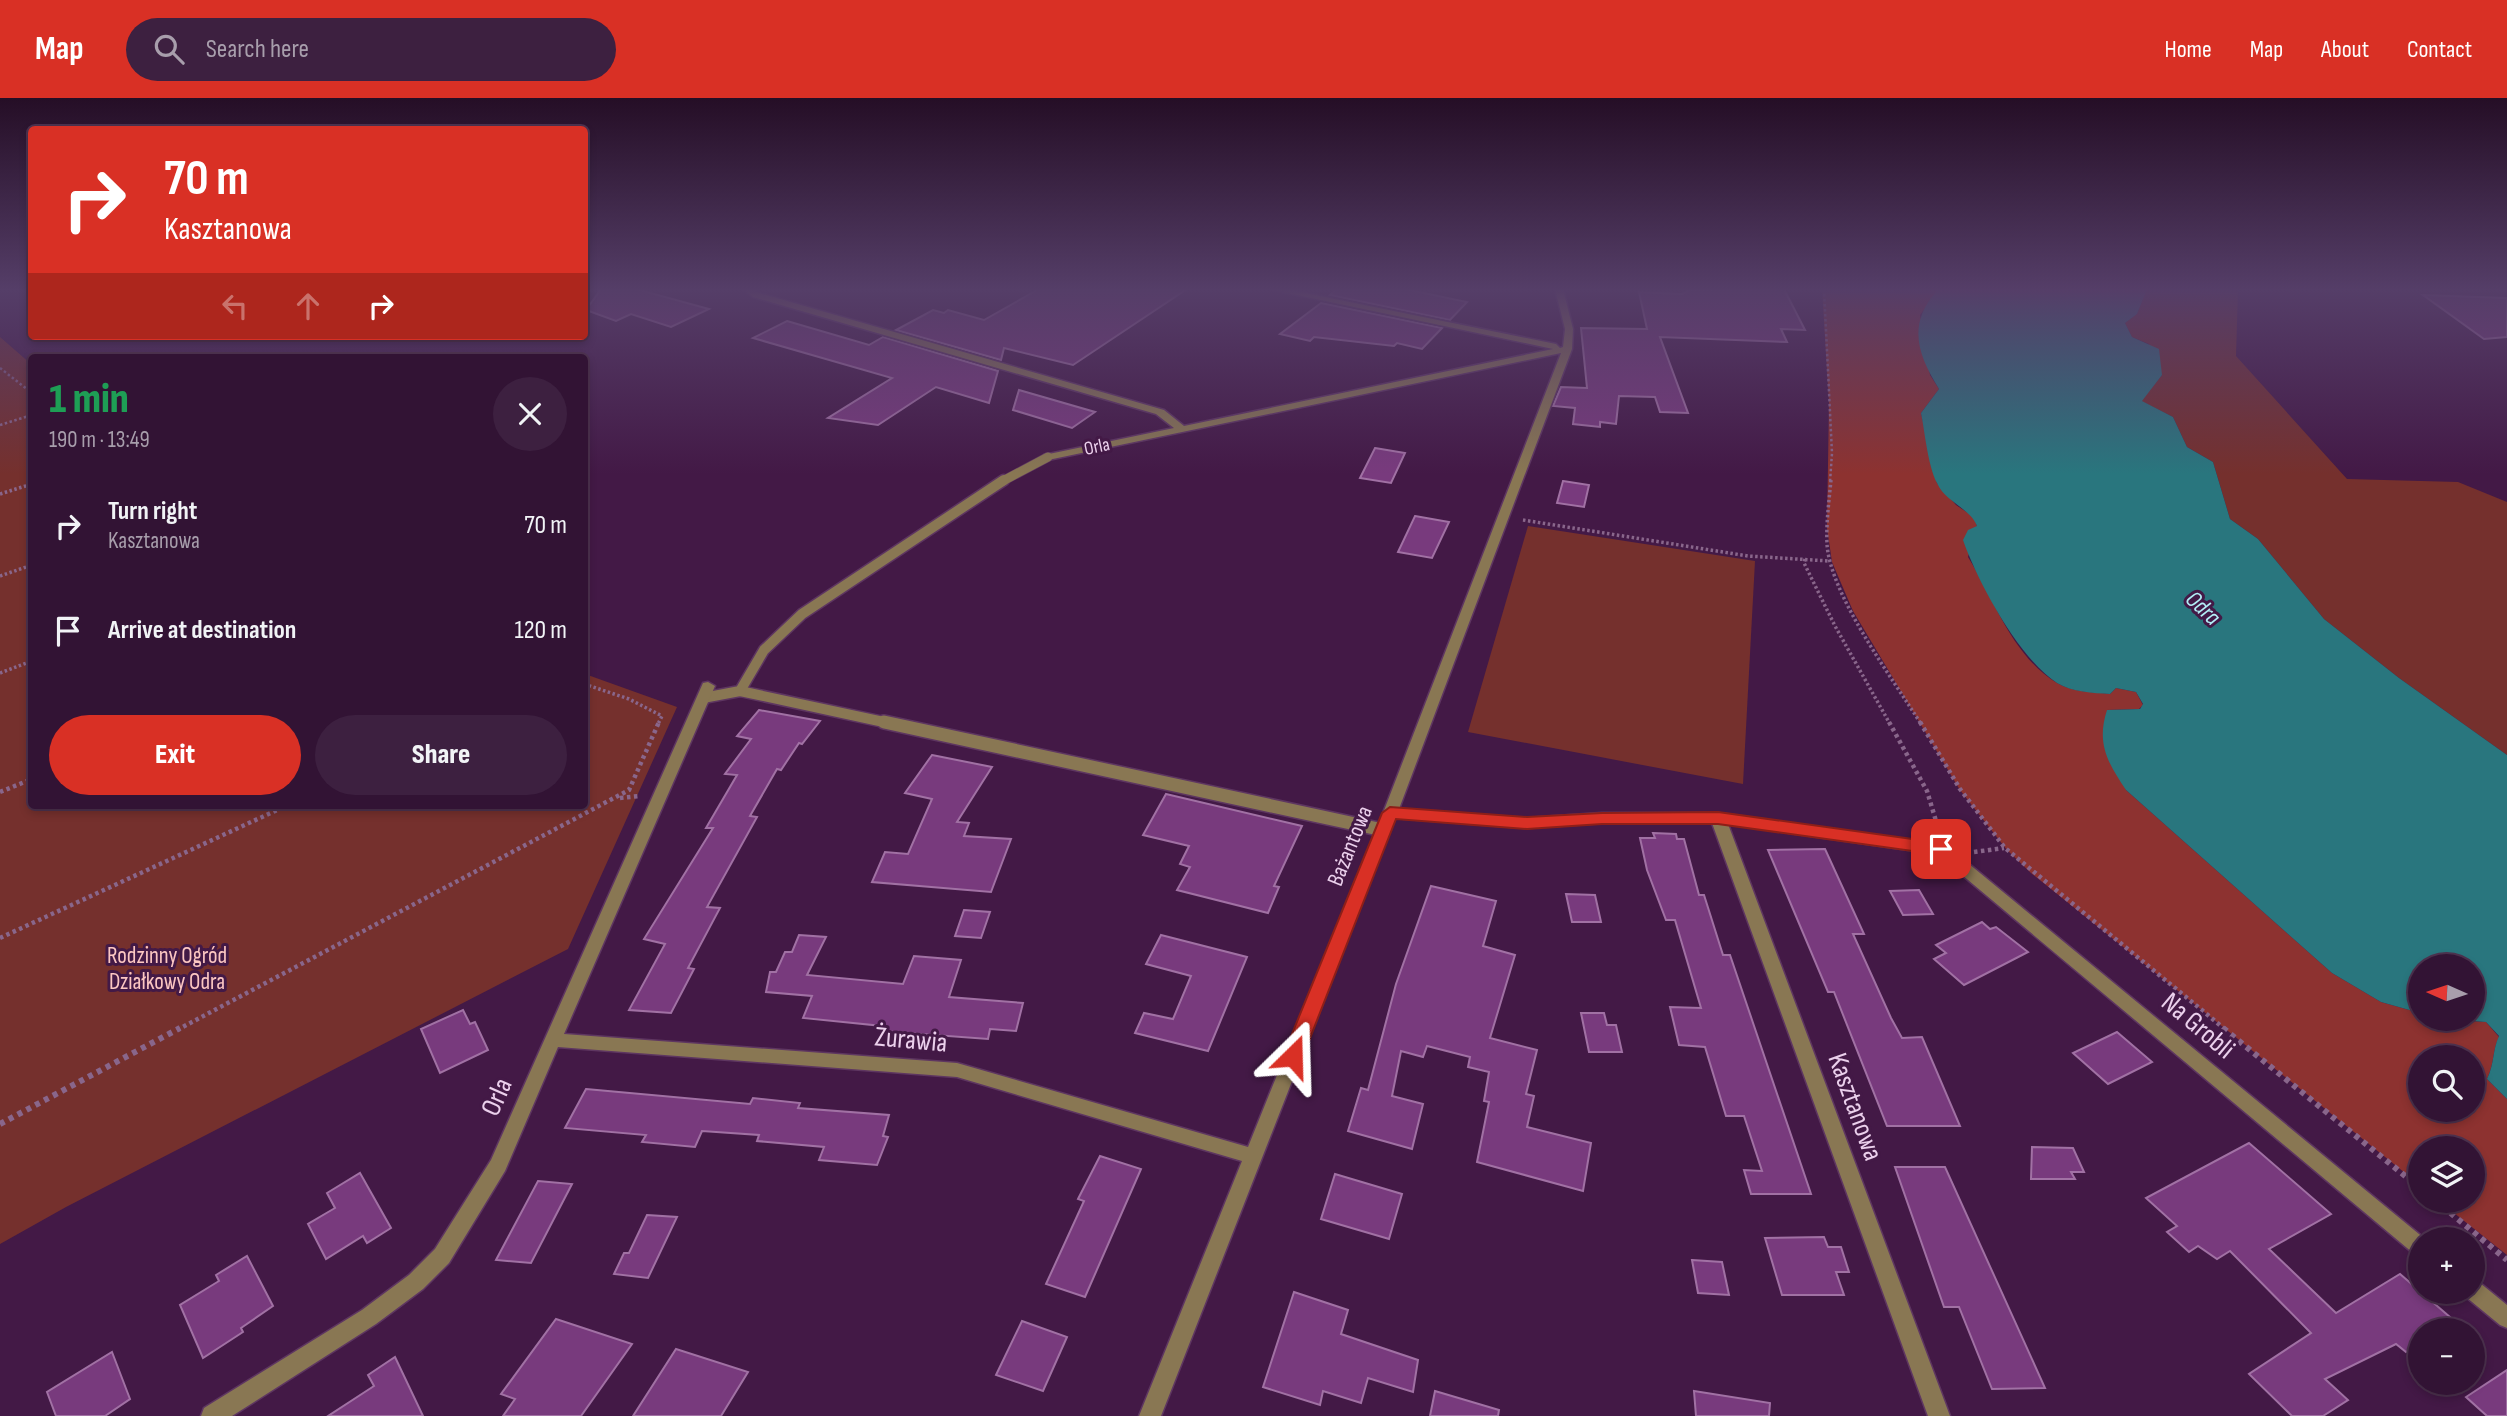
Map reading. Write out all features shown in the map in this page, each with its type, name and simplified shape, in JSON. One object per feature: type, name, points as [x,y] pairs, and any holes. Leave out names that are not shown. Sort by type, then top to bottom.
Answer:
[{"type":"street","points":[[948,351],[1160,412],[1182,429]]},
{"type":"street","name":"Orla","points":[[1048,457],[1560,351]]},
{"type":"street","name":"Bażantowa","points":[[1150,1416],[1387,821],[1566,351]]},
{"type":"street","name":"Orla","points":[[212,1416],[381,1309],[416,1282],[442,1256],[498,1165],[706,692]]},
{"type":"street","points":[[1387,821],[1527,823],[1602,818],[1718,818],[1941,849]]},
{"type":"street","name":"Kasztanowa","points":[[1718,818],[1939,1416]]},
{"type":"street","name":"Na Grobli","points":[[1941,849],[2408,1237]]},
{"type":"street","name":"Żurawia","points":[[554,1040],[957,1070],[1252,1156]]},
{"type":"street","points":[[2485,1300],[2507,1318]]},
{"type":"lane","name":"Orla","points":[[706,692],[740,691],[764,650],[802,614],[1010,476],[1048,457]]},
{"type":"lane","points":[[740,691],[1387,821]]},
{"type":"path","points":[[1827,351],[1832,453],[1827,544],[1830,561],[1845,599],[1960,789],[2005,848],[2098,929],[2408,1178]]},
{"type":"path","points":[[0,368],[28,390]]},
{"type":"path","points":[[0,425],[28,416]]},
{"type":"path","points":[[0,494],[28,485]]},
{"type":"path","points":[[1515,519],[1748,556],[1830,561]]},
{"type":"path","points":[[1805,559],[1804,563],[1822,605],[1914,767],[1932,804],[1937,816],[1941,849]]},
{"type":"path","points":[[0,576],[28,566]]},
{"type":"path","points":[[0,673],[28,662]]},
{"type":"path","points":[[0,1124],[629,790],[662,716],[629,699],[588,685]]},
{"type":"path","points":[[0,792],[28,781]]},
{"type":"path","points":[[0,939],[279,809]]},
{"type":"path","points":[[1965,854],[2005,848]]},
{"type":"path","points":[[2451,1213],[2507,1260]]},
{"type":"green space","name":"Rodzinny Ogród Działkowy Odra","points":[[0,351],[16,351],[28,361],[28,809],[588,809],[588,675],[677,707],[568,949],[66,1207],[0,1244]]},
{"type":"green space","points":[[2152,351],[2236,351],[2236,356],[2347,479],[2458,482],[2507,502],[2507,755],[2399,678],[2324,619],[2258,539],[2230,519],[2213,462],[2187,447],[2173,417],[2141,401],[2162,375]]},
{"type":"green space","points":[[1528,526],[1755,561],[1743,784],[1468,732]]},
{"type":"shaded area","points":[[1826,351],[1926,351],[1930,375],[1939,389],[1921,413],[1937,483],[1956,505],[1974,517],[1977,526],[1968,557],[2005,626],[2027,658],[2057,683],[2090,692],[2110,694],[2116,688],[2136,692],[2143,705],[2139,709],[2107,710],[2126,790],[2332,973],[2381,1002],[2408,1010],[2408,1031],[2485,1031],[2486,1022],[2499,1037],[2487,1079],[2507,1099],[2507,1255],[2485,1238],[2485,1227],[2472,1227],[2454,1213],[2485,1213],[2485,1136],[2408,1136],[2408,1175],[2031,873],[2007,850],[1960,790],[1853,611],[1832,562],[1827,528],[1829,402]]},
{"type":"water","name":"Odra","points":[[1921,351],[2159,351],[2162,375],[2142,401],[2173,417],[2187,447],[2213,462],[2230,519],[2258,539],[2324,619],[2399,678],[2507,755],[2507,1099],[2487,1079],[2499,1036],[2485,1022],[2485,954],[2408,954],[2408,1010],[2381,1002],[2332,973],[2126,790],[2106,753],[2103,743],[2104,722],[2107,710],[2140,709],[2143,704],[2136,692],[2116,688],[2110,694],[2097,693],[2076,690],[2057,683],[2029,657],[2001,618],[1978,576],[1963,540],[1968,530],[1977,526],[1969,514],[1941,490],[1934,476],[1921,413],[1939,389]]},
{"type":"building","points":[[796,351],[929,351],[998,371],[989,403],[936,387],[878,425],[828,418],[892,378]]},
{"type":"building","points":[[968,351],[1003,351],[1001,360]]},
{"type":"building","points":[[1014,351],[1095,351],[1073,365]]},
{"type":"building","points":[[1583,351],[1665,351],[1688,413],[1660,412],[1655,397],[1619,396],[1616,424],[1600,422],[1600,427],[1573,424],[1575,408],[1553,406],[1561,387],[1587,388]]},
{"type":"building","points":[[1019,390],[1095,412],[1072,428],[1013,410]]},
{"type":"building","points":[[1375,448],[1405,453],[1391,483],[1360,478]]},
{"type":"building","points":[[1563,481],[1589,485],[1584,507],[1557,503]]},
{"type":"building","points":[[1415,516],[1449,522],[1432,558],[1398,552]]},
{"type":"building","points":[[759,710],[820,721],[802,744],[799,743],[781,770],[777,769],[750,816],[757,817],[707,907],[720,908],[688,968],[694,969],[671,1013],[629,1010],[665,944],[644,939],[713,828],[706,828],[737,775],[725,774],[751,739],[737,736]]},
{"type":"building","points":[[932,755],[992,767],[957,822],[969,823],[964,836],[1011,839],[991,892],[872,882],[885,852],[908,854],[932,799],[905,793]]},
{"type":"building","points":[[1166,794],[1302,826],[1274,886],[1279,887],[1268,913],[1177,890],[1190,867],[1180,864],[1189,846],[1143,835]]},
{"type":"building","points":[[1653,833],[1676,834],[1677,839],[1684,839],[1699,895],[1704,895],[1723,955],[1730,955],[1811,1194],[1751,1194],[1744,1170],[1762,1171],[1744,1116],[1726,1116],[1705,1047],[1679,1045],[1670,1007],[1701,1008],[1675,920],[1666,920],[1647,870],[1640,838],[1655,838]]},
{"type":"building","points":[[1825,849],[1864,934],[1853,934],[1891,1018],[1902,1038],[1922,1037],[1960,1126],[1887,1126],[1834,992],[1828,992],[1768,850]]},
{"type":"building","points":[[1431,886],[1496,901],[1483,946],[1515,955],[1490,1038],[1537,1050],[1526,1094],[1534,1096],[1527,1127],[1591,1143],[1583,1191],[1477,1162],[1489,1102],[1484,1101],[1489,1072],[1468,1067],[1470,1057],[1427,1046],[1423,1057],[1401,1051],[1392,1096],[1423,1104],[1412,1149],[1348,1131],[1361,1088],[1368,1090],[1396,984]]},
{"type":"building","points":[[1919,890],[1933,914],[1903,915],[1890,891]]},
{"type":"building","points":[[1566,894],[1595,895],[1601,922],[1572,922]]},
{"type":"building","points":[[964,910],[990,912],[981,938],[955,936]]},
{"type":"building","points":[[1982,922],[1990,929],[1996,927],[2028,952],[1964,985],[1934,959],[1946,953],[1936,945]]},
{"type":"building","points":[[799,935],[826,937],[807,975],[903,984],[914,956],[961,960],[949,997],[1023,1003],[1016,1031],[990,1029],[988,1039],[881,1031],[882,1026],[803,1018],[812,996],[766,992],[770,972],[776,972],[785,952],[792,952]]},
{"type":"building","points":[[1161,935],[1247,957],[1208,1051],[1135,1033],[1144,1013],[1173,1019],[1191,976],[1146,964]]},
{"type":"building","points":[[463,1010],[470,1024],[475,1022],[488,1050],[440,1073],[421,1029]]},
{"type":"building","points":[[1581,1013],[1604,1013],[1607,1025],[1616,1025],[1622,1052],[1589,1052]]},
{"type":"building","points":[[2117,1032],[2152,1062],[2108,1084],[2073,1053]]},
{"type":"building","points":[[586,1089],[750,1104],[753,1098],[800,1103],[798,1108],[889,1115],[883,1136],[888,1137],[877,1165],[819,1160],[824,1147],[757,1141],[759,1135],[702,1131],[695,1147],[642,1142],[646,1135],[565,1128]]},
{"type":"building","points":[[2249,1143],[2331,1214],[2269,1249],[2336,1313],[2400,1274],[2408,1281],[2408,1304],[2435,1304],[2451,1318],[2408,1318],[2408,1351],[2396,1344],[2325,1379],[2348,1400],[2323,1416],[2292,1416],[2249,1374],[2311,1333],[2230,1251],[2217,1259],[2198,1246],[2189,1252],[2167,1232],[2177,1226],[2146,1198]]},
{"type":"building","points":[[2032,1147],[2073,1148],[2084,1172],[2071,1172],[2075,1179],[2031,1179]]},
{"type":"building","points":[[1100,1156],[1141,1169],[1085,1297],[1046,1284],[1084,1201],[1078,1199]]},
{"type":"building","points":[[1895,1167],[1945,1167],[2045,1388],[1992,1389],[1959,1307],[1944,1307]]},
{"type":"building","points":[[360,1173],[391,1228],[367,1243],[363,1236],[326,1259],[308,1224],[335,1208],[327,1193]]},
{"type":"building","points":[[1335,1174],[1402,1194],[1389,1239],[1321,1219]]},
{"type":"building","points":[[538,1181],[572,1184],[531,1263],[496,1260]]},
{"type":"building","points":[[647,1215],[677,1217],[648,1278],[614,1274],[624,1253],[629,1253]]},
{"type":"building","points":[[1824,1237],[1828,1247],[1841,1247],[1849,1272],[1836,1272],[1844,1295],[1782,1295],[1765,1238]]},
{"type":"building","points":[[247,1256],[273,1306],[241,1328],[243,1332],[203,1358],[180,1305],[219,1281],[216,1275]]},
{"type":"building","points":[[1692,1260],[1722,1262],[1729,1295],[1698,1293]]},
{"type":"building","points":[[1294,1292],[1348,1310],[1341,1334],[1418,1360],[1413,1392],[1368,1378],[1361,1403],[1323,1391],[1320,1405],[1263,1387]]},
{"type":"building","points":[[556,1319],[632,1344],[581,1416],[503,1416],[515,1399],[501,1394]]},
{"type":"building","points":[[1022,1321],[1067,1337],[1043,1391],[996,1375]]},
{"type":"building","points":[[676,1349],[748,1372],[721,1416],[633,1416]]},
{"type":"building","points":[[112,1352],[130,1399],[105,1416],[56,1416],[47,1392]]},
{"type":"building","points":[[395,1357],[423,1416],[328,1416],[374,1386],[368,1375]]},
{"type":"building","points":[[2507,1370],[2507,1416],[2487,1416],[2466,1397],[2485,1395],[2485,1384]]},
{"type":"building","points":[[1435,1391],[1499,1410],[1498,1416],[1430,1416]]},
{"type":"building","points":[[1694,1391],[1770,1403],[1769,1416],[1696,1416]]},
{"type":"route","points":[[1293,1056],[1390,813],[1527,823],[1602,818],[1718,818],[1829,831],[1941,849]]}]
